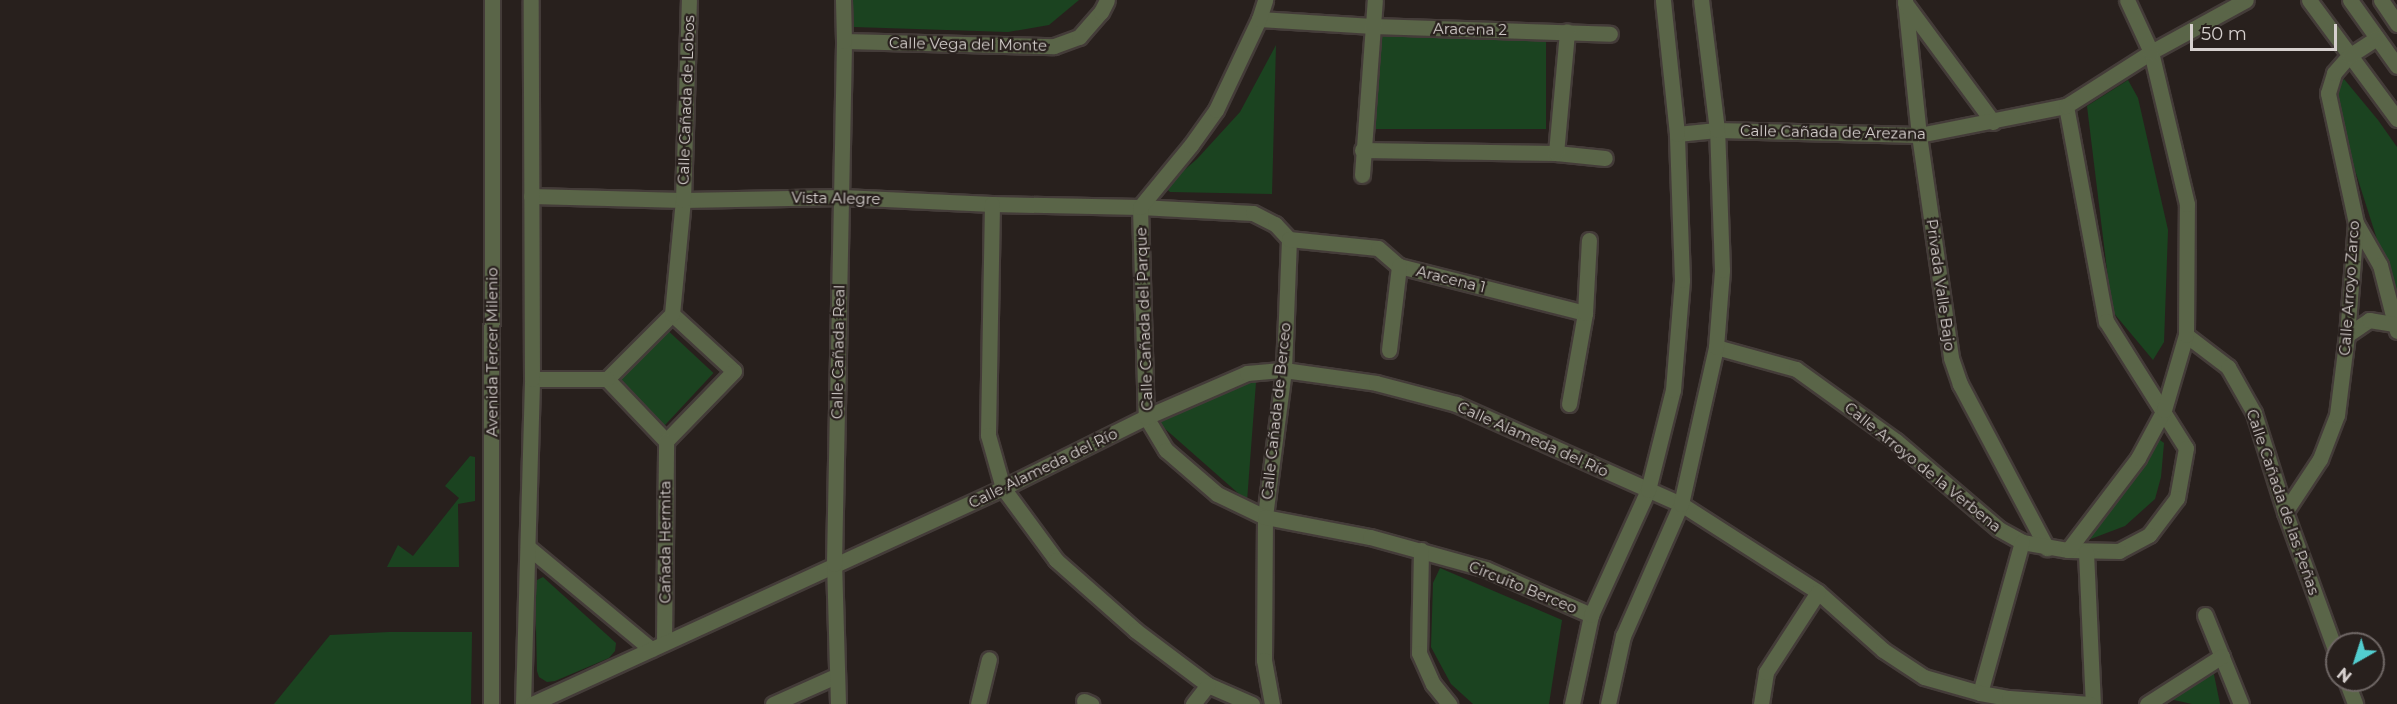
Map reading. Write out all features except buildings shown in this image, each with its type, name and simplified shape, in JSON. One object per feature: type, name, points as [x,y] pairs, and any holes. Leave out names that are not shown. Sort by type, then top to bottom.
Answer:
[{"type":"street","name":"Avenida Tercer Milenio","points":[[490,704],[492,0]]},
{"type":"street","points":[[523,704],[532,379],[531,0]]},
{"type":"street","name":"Calle Cañada de Lobos","points":[[683,200],[689,0]]},
{"type":"street","name":"Calle Cañada Real","points":[[838,704],[834,564],[842,196],[843,0]]},
{"type":"street","name":"Calle Vega del Monte","points":[[844,41],[1054,46],[1079,37],[1101,12],[1107,0]]},
{"type":"street","points":[[1140,207],[1191,145],[1216,110],[1265,0]]},
{"type":"street","points":[[1362,175],[1362,150],[1375,0]]},
{"type":"street","points":[[1572,704],[1591,615],[1647,490],[1673,390],[1682,280],[1677,134],[1663,0]]},
{"type":"street","points":[[1608,704],[1623,636],[1681,504],[1716,347],[1722,270],[1717,130],[1701,0]]},
{"type":"street","points":[[2068,550],[2138,458],[2164,410],[2186,335],[2187,204],[2151,52],[2127,0]]},
{"type":"street","name":"Calle Cañada de Arezana","points":[[1677,134],[1717,130],[1919,135],[2066,106],[2151,52],[2246,0]]},
{"type":"street","points":[[2309,0],[2397,119]]},
{"type":"street","points":[[2350,0],[2397,66]]},
{"type":"street","points":[[2381,0],[2397,24]]},
{"type":"street","points":[[1905,1],[1993,122]]},
{"type":"street","name":"Privada Valle Bajo","points":[[1905,1],[1919,135],[1951,358],[1960,384],[2047,548]]},
{"type":"street","name":"Aracena 2","points":[[1258,19],[1374,26],[1610,34]]},
{"type":"street","points":[[1556,153],[1568,31]]},
{"type":"street","name":"Calle Arroyo Zarco","points":[[2285,512],[2320,459],[2337,415],[2347,335],[2356,223],[2328,93],[2334,72],[2349,56],[2377,38]]},
{"type":"street","name":"Calle Arroyo de la Verbena","points":[[1716,347],[1796,369],[1896,441],[1999,529],[2022,542],[2047,548],[2086,552],[2119,551],[2148,535],[2177,498],[2186,448],[2106,321],[2066,106]]},
{"type":"street","points":[[1362,150],[1556,153],[1605,158]]},
{"type":"street","name":"Vista Alegre","points":[[531,196],[683,200],[842,196],[992,204],[1140,207]]},
{"type":"street","points":[[532,379],[607,379],[672,314],[683,200]]},
{"type":"street","points":[[992,204],[988,435],[1003,488],[1056,560],[1135,630],[1208,686],[1252,704]]},
{"type":"street","points":[[1140,207],[1253,213],[1275,224],[1289,239],[1378,248],[1400,266]]},
{"type":"street","name":"Calle Cañada del Parque","points":[[1140,207],[1146,417],[1166,450],[1217,494],[1265,518]]},
{"type":"street","points":[[2356,223],[2380,265],[2396,328]]},
{"type":"street","name":"Calle Cañada de Berceo","points":[[1272,704],[1264,660],[1265,518],[1284,370],[1289,239]]},
{"type":"street","points":[[1569,404],[1585,313],[1589,240]]},
{"type":"street","name":"Aracena 1","points":[[1389,350],[1400,266],[1585,313]]},
{"type":"street","points":[[607,379],[666,441],[734,371],[672,314]]},
{"type":"street","points":[[2347,335],[2369,320],[2396,328]]},
{"type":"street","name":"Calle Cañada de las Peñas","points":[[2186,335],[2228,367],[2254,413],[2285,512],[2329,632]]},
{"type":"street","name":"Calle Alameda del Río","points":[[532,704],[1003,488],[1146,417],[1247,372],[1284,370],[1376,383],[1456,404],[1681,504],[1818,592],[1883,650],[1924,677],[2009,701],[2092,704]]},
{"type":"street","name":"Cañada Hermita","points":[[658,646],[666,441]]},
{"type":"street","name":"Circuito Berceo","points":[[1265,518],[1286,520],[1420,550],[1486,569],[1591,615]]},
{"type":"street","points":[[1980,693],[2022,542]]},
{"type":"street","points":[[528,547],[658,646]]},
{"type":"street","points":[[1420,550],[1419,653],[1433,684],[1449,704]]},
{"type":"street","points":[[2086,552],[2092,704]]},
{"type":"street","points":[[1761,704],[1766,672],[1818,592]]},
{"type":"street","points":[[2205,615],[2241,704]]},
{"type":"street","points":[[2147,704],[2222,656]]},
{"type":"street","points":[[978,704],[989,660]]},
{"type":"street","points":[[773,704],[836,676]]},
{"type":"street","points":[[1193,704],[1208,686]]},
{"type":"green space","points":[[852,0],[1079,0],[1049,25],[1008,32],[854,27]]},
{"type":"green space","points":[[1374,36],[1546,36],[1546,129],[1374,129]]},
{"type":"green space","points":[[1276,45],[1272,194],[1170,192],[1165,187],[1197,159],[1240,112]]},
{"type":"green space","points":[[2344,79],[2397,147],[2397,302],[2339,120],[2333,89]]},
{"type":"green space","points":[[2128,80],[2138,98],[2168,230],[2164,342],[2153,360],[2112,311],[2087,106]]},
{"type":"green space","points":[[663,326],[713,373],[664,426],[614,379]]},
{"type":"green space","points":[[1247,377],[1256,382],[1247,501],[1155,420]]},
{"type":"green space","points":[[2156,437],[2164,443],[2161,477],[2155,499],[2125,526],[2088,540]]},
{"type":"green space","points":[[470,456],[475,457],[475,501],[458,504],[459,567],[387,567],[398,545],[413,556],[459,498],[445,486]]},
{"type":"green space","points":[[1440,568],[1562,620],[1549,704],[1473,704],[1451,684],[1431,647],[1433,583]]},
{"type":"green space","points":[[543,577],[616,643],[615,651],[609,658],[555,681],[547,682],[539,677],[537,671],[535,586],[537,580]]},
{"type":"green space","points":[[472,632],[471,704],[274,704],[330,635]]},
{"type":"green space","points":[[2212,665],[2220,704],[2192,704],[2165,698]]}]
